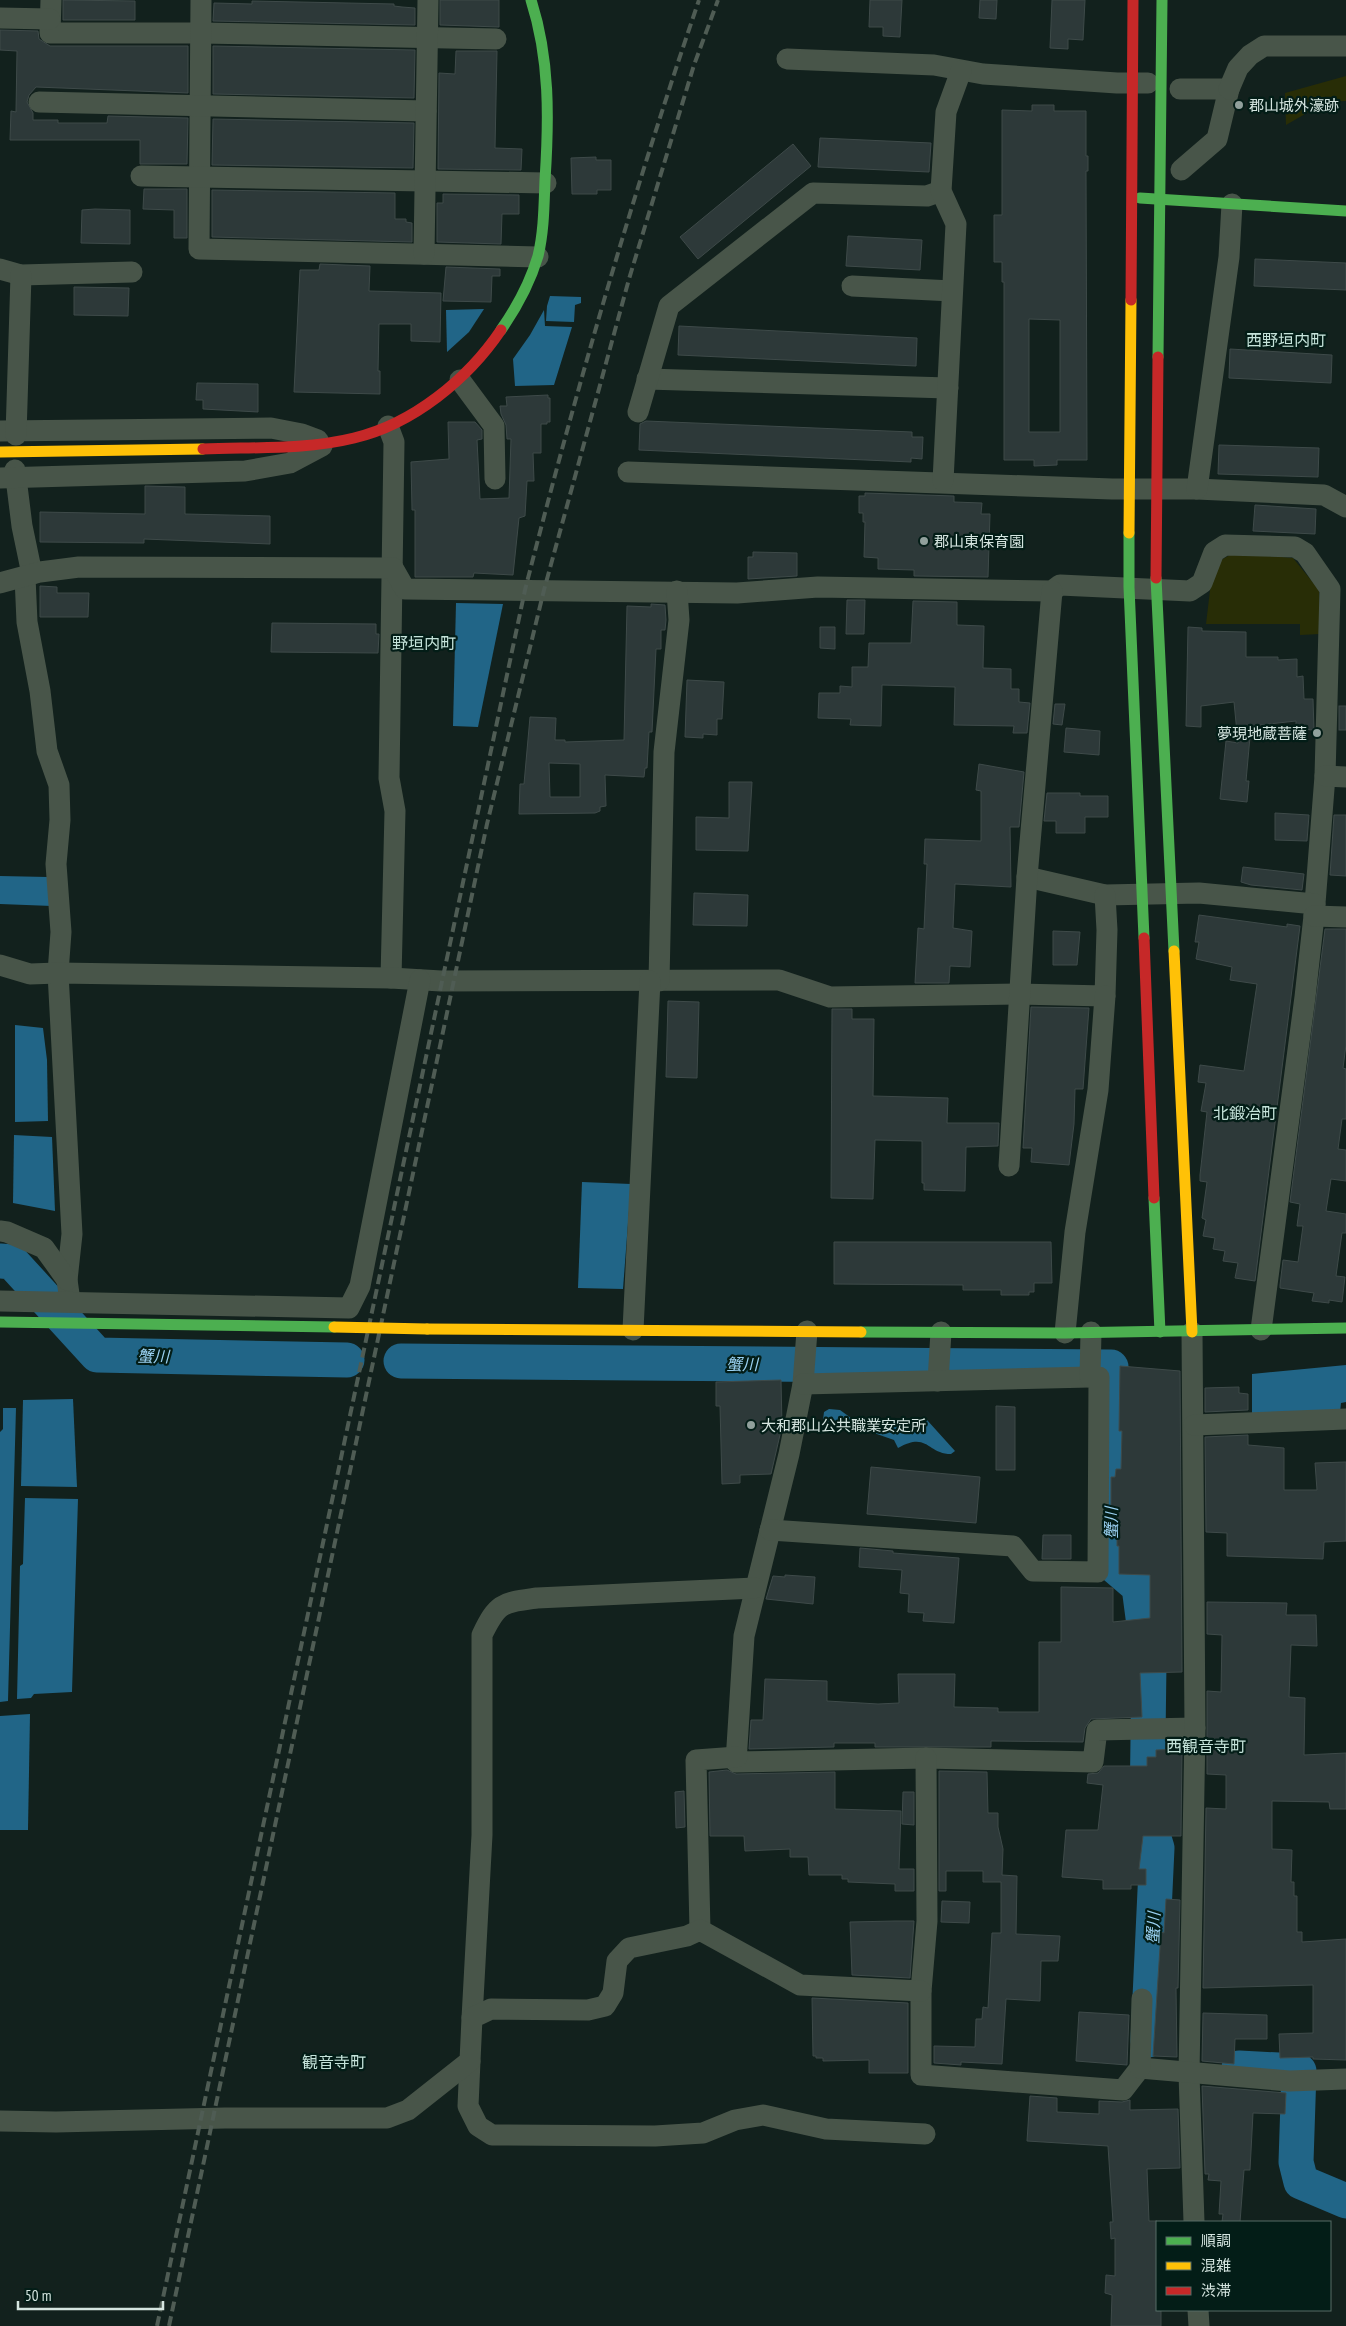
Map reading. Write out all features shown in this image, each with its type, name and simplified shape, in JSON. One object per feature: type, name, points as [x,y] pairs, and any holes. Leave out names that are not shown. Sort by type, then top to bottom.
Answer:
[{"type":"street","points":[[201,0],[199,249],[538,256]]},
{"type":"street","points":[[424,254],[428,0]]},
{"type":"street","points":[[0,452],[327,444],[366,435],[388,426],[423,408],[460,380],[498,336],[524,293],[538,256],[544,218],[546,184],[546,66],[541,34],[531,0]]},
{"type":"street","points":[[1133,0],[1134,83],[1131,198],[1129,588],[1160,1332]]},
{"type":"street","points":[[1162,0],[1170,86],[1159,198],[1156,589],[1192,1332],[1195,1728],[1189,2074],[1194,2221]]},
{"type":"street","points":[[0,18],[50,9],[50,33],[201,33],[496,39]]},
{"type":"street","points":[[1181,170],[1217,139],[1229,89],[1238,68],[1250,55],[1264,46],[1346,46]]},
{"type":"street","points":[[787,59],[934,65],[983,74],[1229,89]]},
{"type":"street","points":[[943,481],[956,224],[941,191],[946,112],[961,70]]},
{"type":"street","points":[[39,102],[426,111]]},
{"type":"street","points":[[141,176],[546,184]]},
{"type":"street","points":[[638,412],[669,306],[813,193],[927,196],[941,191]]},
{"type":"street","points":[[1131,198],[1159,198],[1346,211]]},
{"type":"street","points":[[1197,489],[1229,257],[1232,204]]},
{"type":"street","points":[[0,269],[21,276],[132,272]]},
{"type":"street","points":[[21,276],[11,432],[271,428],[302,434],[327,444]]},
{"type":"street","points":[[852,286],[952,291]]},
{"type":"street","points":[[647,379],[948,388]]},
{"type":"street","points":[[460,380],[494,426],[495,479]]},
{"type":"street","points":[[388,426],[394,442],[389,778],[395,811],[391,978]]},
{"type":"street","points":[[70,1301],[67,1280],[72,1234],[58,973],[61,932],[56,864],[60,820],[58,785],[47,751],[40,691],[27,622],[29,575],[10,476],[244,472],[290,463],[327,444]]},
{"type":"street","points":[[628,472],[1197,489],[1324,495],[1346,507]]},
{"type":"street","points":[[393,568],[406,589],[737,593],[818,587],[1052,591],[1060,585],[1190,591],[1202,583],[1214,552],[1225,545],[1295,547],[1306,553],[1326,580],[1338,605],[1314,910],[1261,1330]]},
{"type":"street","points":[[0,583],[29,575],[79,567],[393,568]]},
{"type":"street","points":[[633,1330],[654,981],[664,752],[679,620],[677,591]]},
{"type":"street","points":[[1009,1166],[1018,994],[1052,591]]},
{"type":"street","points":[[1325,776],[1346,776]]},
{"type":"street","points":[[1027,877],[1105,895],[1199,893],[1314,910],[1346,917]]},
{"type":"street","points":[[1065,1333],[1075,1232],[1098,1090],[1105,996],[1107,930],[1105,895]]},
{"type":"street","points":[[0,965],[30,974],[391,978],[420,980],[778,980],[830,997],[1018,994],[1105,996]]},
{"type":"street","points":[[0,1301],[349,1308],[360,1286],[420,980]]},
{"type":"street","points":[[0,1231],[8,1232],[44,1248],[67,1280]]},
{"type":"street","points":[[0,1322],[426,1329],[1065,1333],[1346,1328]]},
{"type":"street","points":[[807,1331],[803,1384],[789,1454],[744,1636],[736,1762],[926,1758],[1094,1762],[1097,1730],[1195,1728]]},
{"type":"street","points":[[938,1381],[941,1332]]},
{"type":"street","points":[[1090,1377],[1092,1332]]},
{"type":"street","points":[[770,1530],[1013,1546],[1033,1571],[1098,1572],[1099,1377],[803,1384]]},
{"type":"street","points":[[1194,1425],[1346,1419]]},
{"type":"street","points":[[755,1588],[537,1598],[511,1602],[494,1611],[482,1635],[482,1836],[468,2106],[478,2126],[492,2135],[655,2136],[703,2133],[735,2120],[763,2115],[826,2129],[924,2134]]},
{"type":"street","points":[[700,1930],[696,1760],[736,1757]]},
{"type":"street","points":[[926,1758],[927,1921],[921,1990],[921,2075],[1123,2090],[1140,2068],[1142,1999]]},
{"type":"street","points":[[472,2018],[490,2009],[588,2010],[605,2006],[613,1993],[617,1962],[629,1948],[687,1936],[700,1930]]},
{"type":"street","points":[[700,1930],[800,1985],[921,1990]]},
{"type":"street","points":[[0,2121],[387,2118],[408,2110],[470,2061]]},
{"type":"street","points":[[1140,2068],[1189,2074],[1289,2081],[1346,2079]]},
{"type":"street","points":[[1198,2311],[1199,2326]]},
{"type":"green space","points":[[1346,76],[1346,101],[1326,102],[1286,125],[1285,93]]},
{"type":"green space","points":[[1233,553],[1293,558],[1319,590],[1320,634],[1300,635],[1300,624],[1206,624],[1213,565]]},
{"type":"water","points":[[550,296],[581,297],[581,303],[575,305],[574,322],[546,321]]},
{"type":"water","points":[[484,309],[469,332],[447,352],[446,310]]},
{"type":"water","points":[[544,310],[545,326],[572,327],[554,385],[515,386],[513,359],[530,335]]},
{"type":"water","points":[[456,603],[503,604],[478,727],[453,726]]},
{"type":"water","points":[[0,876],[48,877],[52,906],[0,904]]},
{"type":"water","points":[[15,1025],[43,1028],[47,1060],[48,1121],[15,1122]]},
{"type":"water","points":[[14,1135],[52,1137],[55,1211],[13,1203]]},
{"type":"water","points":[[582,1182],[631,1184],[623,1289],[578,1288]]},
{"type":"water","points":[[1346,1365],[1346,1402],[1341,1403],[1340,1413],[1252,1415],[1252,1374]]},
{"type":"water","points":[[73,1399],[77,1487],[21,1486],[23,1400]]},
{"type":"water","points":[[3,1408],[16,1408],[8,1701],[0,1702],[0,1432],[3,1429]]},
{"type":"water","points":[[829,1409],[840,1410],[851,1418],[867,1420],[885,1427],[893,1427],[899,1422],[927,1420],[955,1451],[951,1454],[943,1453],[922,1442],[908,1443],[898,1448],[894,1440],[854,1426],[827,1425],[823,1420],[824,1412]]},
{"type":"water","points":[[25,1498],[78,1499],[72,1692],[34,1694],[31,1698],[17,1699],[20,1566],[23,1564]]},
{"type":"water","points":[[30,1714],[28,1830],[0,1830],[0,1716]]},
{"type":"building","points":[[63,0],[135,1],[135,20],[63,20]]},
{"type":"building","points":[[440,0],[499,0],[499,27],[440,25]]},
{"type":"building","points":[[870,0],[902,0],[900,37],[883,36],[883,27],[869,27]]},
{"type":"building","points":[[980,0],[997,0],[996,19],[979,18]]},
{"type":"building","points":[[1052,0],[1085,0],[1083,40],[1068,39],[1068,49],[1050,48]]},
{"type":"building","points":[[252,1],[394,4],[394,6],[415,8],[415,25],[213,21],[214,3],[252,4]]},
{"type":"building","points":[[0,30],[38,31],[39,39],[50,46],[188,46],[188,93],[36,87],[29,95],[27,102],[33,113],[33,120],[58,120],[58,123],[107,123],[108,116],[188,118],[187,164],[140,164],[140,140],[10,140],[11,111],[16,112],[17,51],[0,50]]},
{"type":"building","points":[[213,46],[415,50],[414,98],[213,94]]},
{"type":"building","points":[[456,51],[497,51],[495,148],[522,149],[521,170],[438,169],[439,73],[455,74]]},
{"type":"building","points":[[1032,105],[1054,105],[1054,111],[1086,111],[1086,156],[1088,156],[1088,171],[1086,171],[1087,460],[1057,460],[1057,465],[1034,466],[1034,460],[1004,460],[1004,282],[1002,282],[1002,262],[994,262],[994,215],[1002,215],[1002,110],[1032,111]],"holes":[[[1029,319],[1060,320],[1060,432],[1029,432]]]},
{"type":"building","points":[[213,119],[414,123],[413,168],[212,165]]},
{"type":"building","points":[[820,138],[931,143],[929,172],[818,167]]},
{"type":"building","points":[[793,144],[811,166],[698,259],[680,237]]},
{"type":"building","points":[[596,157],[596,160],[611,160],[611,190],[597,190],[597,194],[572,194],[571,158]]},
{"type":"building","points":[[144,189],[187,189],[187,238],[174,238],[174,210],[143,209]]},
{"type":"building","points":[[212,190],[395,193],[395,219],[406,219],[406,222],[412,223],[412,242],[212,237]]},
{"type":"building","points":[[443,194],[519,195],[519,214],[502,214],[501,244],[437,242],[437,203],[443,203]]},
{"type":"building","points":[[82,210],[130,210],[130,244],[81,243]]},
{"type":"building","points":[[848,236],[922,240],[920,270],[846,266]]},
{"type":"building","points":[[1255,259],[1346,263],[1346,290],[1254,286]]},
{"type":"building","points":[[320,264],[370,266],[369,291],[441,293],[440,342],[411,341],[411,324],[379,324],[378,371],[380,371],[380,394],[294,392],[300,270],[319,270]]},
{"type":"building","points":[[446,267],[500,269],[500,276],[492,276],[491,302],[443,301]]},
{"type":"building","points":[[74,287],[129,288],[128,316],[74,315]]},
{"type":"building","points":[[679,326],[917,338],[916,366],[678,355]]},
{"type":"building","points":[[1230,349],[1332,355],[1331,383],[1229,378]]},
{"type":"building","points":[[197,383],[258,384],[258,412],[203,409],[203,400],[196,400]]},
{"type":"building","points":[[548,395],[548,398],[550,398],[550,422],[541,424],[541,453],[533,453],[534,481],[527,481],[525,516],[519,518],[513,575],[474,573],[473,577],[415,577],[415,510],[412,510],[411,462],[449,459],[448,422],[475,422],[482,430],[482,439],[477,440],[480,499],[509,498],[511,439],[507,439],[506,425],[500,406],[507,406],[506,397]]},
{"type":"building","points":[[646,421],[912,432],[912,437],[923,437],[922,459],[911,458],[911,462],[639,450],[640,424]]},
{"type":"building","points":[[1219,445],[1319,448],[1318,477],[1218,474]]},
{"type":"building","points":[[145,486],[185,487],[185,514],[270,516],[270,544],[144,539],[144,543],[40,542],[40,512],[145,514]]},
{"type":"building","points":[[865,493],[954,496],[954,502],[982,503],[981,514],[990,514],[988,577],[914,576],[914,570],[878,569],[878,558],[864,557],[865,522],[863,522],[863,513],[859,513],[859,496],[865,496]]},
{"type":"building","points":[[1255,505],[1316,509],[1315,534],[1253,531]]},
{"type":"building","points":[[753,552],[797,553],[797,576],[748,579],[748,557],[753,557]]},
{"type":"building","points":[[40,586],[57,587],[57,593],[89,593],[88,617],[40,617]]},
{"type":"building","points":[[847,600],[865,600],[864,634],[846,634]]},
{"type":"building","points":[[913,601],[957,602],[957,625],[984,626],[983,668],[1011,669],[1011,689],[1019,689],[1019,702],[1030,703],[1027,733],[1013,733],[1014,726],[954,725],[955,687],[882,685],[881,726],[850,725],[851,719],[818,718],[819,693],[840,693],[840,686],[852,687],[852,667],[868,667],[869,643],[911,643]]},
{"type":"building","points":[[651,604],[665,605],[666,620],[665,630],[661,630],[661,649],[656,649],[652,732],[649,732],[647,768],[645,768],[644,777],[605,775],[606,806],[600,807],[600,811],[595,813],[519,814],[520,784],[524,784],[530,717],[556,718],[555,740],[565,740],[565,742],[624,740],[627,606],[651,607]],"holes":[[[549,763],[580,764],[580,797],[550,797]]]},
{"type":"building","points":[[272,623],[376,624],[376,634],[379,634],[378,653],[271,652]]},
{"type":"building","points":[[820,627],[835,627],[835,649],[820,648]]},
{"type":"building","points":[[1188,627],[1202,628],[1202,631],[1246,632],[1246,657],[1278,657],[1278,660],[1297,659],[1297,677],[1303,676],[1304,699],[1313,699],[1314,730],[1296,729],[1296,721],[1251,726],[1246,781],[1249,781],[1247,802],[1220,799],[1226,741],[1238,743],[1234,702],[1201,706],[1201,727],[1186,726]]},
{"type":"building","points":[[687,680],[724,682],[722,719],[717,719],[717,735],[703,734],[703,738],[685,737]]},
{"type":"building","points":[[1055,704],[1065,704],[1062,725],[1053,724]]},
{"type":"building","points":[[1339,706],[1346,706],[1346,730],[1339,730]]},
{"type":"building","points":[[1066,728],[1100,731],[1099,755],[1064,752]]},
{"type":"building","points":[[979,764],[1024,772],[1019,827],[1010,827],[1011,887],[955,884],[953,928],[972,931],[970,967],[950,966],[949,983],[915,983],[918,928],[924,929],[927,864],[924,864],[925,839],[981,841],[981,791],[976,790]]},
{"type":"building","points":[[729,782],[752,782],[748,851],[696,850],[696,817],[729,818]]},
{"type":"building","points":[[1047,793],[1080,793],[1080,796],[1108,796],[1108,817],[1085,817],[1085,833],[1056,833],[1056,821],[1044,821]]},
{"type":"building","points":[[1275,813],[1309,815],[1307,841],[1275,840]]},
{"type":"building","points":[[1334,815],[1346,815],[1346,876],[1330,875]]},
{"type":"building","points":[[1243,867],[1304,874],[1302,890],[1251,885],[1241,882]]},
{"type":"building","points":[[694,893],[748,895],[747,926],[693,925]]},
{"type":"building","points":[[1199,915],[1287,927],[1287,924],[1300,926],[1255,1281],[1235,1278],[1238,1263],[1223,1261],[1225,1251],[1213,1249],[1215,1238],[1203,1236],[1206,1220],[1202,1218],[1207,1182],[1200,1181],[1200,1175],[1207,1112],[1201,1111],[1206,1083],[1198,1082],[1200,1065],[1244,1071],[1257,984],[1230,980],[1232,967],[1196,959],[1199,942],[1195,942]]},
{"type":"building","points":[[1325,929],[1346,929],[1346,1045],[1343,1068],[1346,1069],[1346,1119],[1342,1119],[1338,1149],[1346,1150],[1346,1181],[1331,1179],[1326,1211],[1346,1214],[1346,1233],[1342,1233],[1336,1276],[1345,1277],[1342,1302],[1329,1300],[1329,1303],[1312,1301],[1314,1293],[1280,1288],[1283,1260],[1298,1262],[1303,1226],[1297,1226],[1300,1204],[1290,1202]]},
{"type":"building","points":[[1053,931],[1080,932],[1077,965],[1053,965]]},
{"type":"building","points":[[668,1001],[699,1002],[697,1078],[666,1077]]},
{"type":"building","points":[[1031,1007],[1089,1008],[1083,1089],[1075,1089],[1074,1124],[1069,1165],[1031,1162],[1032,1148],[1023,1148]]},
{"type":"building","points":[[832,1009],[852,1009],[852,1019],[874,1019],[873,1096],[948,1098],[947,1123],[999,1123],[998,1146],[966,1147],[965,1191],[924,1190],[924,1183],[922,1183],[922,1141],[875,1140],[873,1199],[831,1198]]},
{"type":"building","points":[[834,1242],[1051,1242],[1052,1283],[1034,1283],[1034,1292],[1029,1292],[1029,1295],[1001,1295],[1001,1290],[963,1290],[963,1285],[834,1284]]},
{"type":"building","points":[[1120,1366],[1180,1371],[1182,1672],[1140,1673],[1142,1717],[1091,1719],[1085,1728],[1083,1742],[991,1741],[991,1747],[875,1747],[875,1743],[834,1743],[834,1747],[749,1749],[751,1720],[763,1720],[765,1679],[827,1681],[827,1701],[878,1704],[899,1703],[898,1674],[955,1674],[954,1707],[998,1708],[998,1712],[1039,1712],[1039,1642],[1061,1642],[1061,1587],[1113,1588],[1113,1622],[1150,1618],[1150,1575],[1119,1574],[1119,1546],[1117,1546],[1117,1536],[1114,1536],[1114,1521],[1111,1521],[1111,1477],[1115,1477],[1116,1469],[1121,1469],[1122,1431],[1119,1431]]},
{"type":"building","name":"大和郡山公共職業安定所","points":[[781,1380],[782,1426],[771,1474],[740,1475],[740,1483],[722,1484],[720,1406],[716,1406],[716,1382]]},
{"type":"building","points":[[1239,1387],[1239,1393],[1248,1394],[1248,1410],[1205,1412],[1205,1388]]},
{"type":"building","points":[[996,1406],[1015,1407],[1015,1470],[996,1470]]},
{"type":"building","points":[[1248,1435],[1248,1445],[1284,1448],[1284,1490],[1317,1490],[1315,1463],[1346,1462],[1346,1541],[1324,1542],[1323,1559],[1227,1556],[1227,1533],[1206,1532],[1205,1437]]},
{"type":"building","points":[[871,1467],[980,1477],[976,1523],[867,1514]]},
{"type":"building","points":[[1043,1535],[1071,1535],[1071,1559],[1042,1559]]},
{"type":"building","points":[[860,1548],[893,1551],[893,1553],[959,1558],[954,1623],[923,1621],[924,1613],[908,1612],[909,1594],[900,1593],[902,1570],[859,1567]]},
{"type":"building","points":[[785,1575],[815,1577],[813,1604],[766,1599],[773,1576],[785,1577]]},
{"type":"building","points":[[1207,1602],[1287,1603],[1286,1615],[1316,1615],[1317,1646],[1291,1645],[1289,1697],[1305,1698],[1304,1755],[1346,1753],[1346,1809],[1330,1809],[1329,1802],[1272,1801],[1272,1849],[1292,1850],[1291,1882],[1294,1882],[1294,1896],[1297,1896],[1297,1932],[1302,1932],[1302,1942],[1346,1939],[1346,2060],[1313,2059],[1313,2057],[1280,2058],[1279,2034],[1313,2033],[1313,1985],[1203,1988],[1206,1808],[1226,1809],[1226,1775],[1207,1774],[1207,1691],[1221,1692],[1222,1635],[1207,1634]]},
{"type":"building","points":[[1182,1749],[1181,1836],[1143,1836],[1139,1869],[1146,1869],[1146,1885],[1131,1885],[1131,1889],[1103,1889],[1103,1880],[1062,1877],[1066,1830],[1098,1830],[1103,1785],[1087,1783],[1088,1774],[1098,1773],[1104,1766],[1147,1766],[1147,1757],[1156,1757],[1156,1750]]},
{"type":"building","points":[[727,1770],[736,1774],[835,1772],[835,1809],[901,1811],[899,1869],[914,1869],[914,1891],[895,1891],[895,1884],[848,1882],[848,1879],[842,1879],[842,1875],[809,1875],[808,1857],[790,1857],[790,1849],[745,1851],[744,1836],[710,1836],[709,1772]]},
{"type":"building","points":[[939,1771],[987,1772],[988,1813],[998,1813],[998,1827],[1003,1849],[1002,1875],[1017,1876],[1016,1934],[1060,1936],[1058,1961],[1041,1961],[1040,2001],[1006,1999],[1002,2064],[961,2062],[961,2065],[934,2063],[934,2046],[975,2047],[976,2019],[982,2019],[983,2007],[988,2008],[992,1933],[1001,1933],[1001,1882],[983,1882],[983,1871],[946,1871],[946,1891],[939,1891]]},
{"type":"building","points":[[684,1791],[685,1827],[676,1828],[675,1792]]},
{"type":"building","points":[[903,1792],[914,1792],[914,1825],[902,1824]]},
{"type":"building","points":[[1166,1899],[1180,1900],[1178,1988],[1176,1988],[1177,2057],[1153,2056],[1161,1932],[1164,1933]]},
{"type":"building","points":[[942,1901],[970,1902],[969,1923],[941,1922]]},
{"type":"building","points":[[914,1921],[910,1978],[852,1975],[850,1922]]},
{"type":"building","points":[[812,1998],[908,2003],[908,2073],[869,2073],[869,2060],[823,2061],[823,2058],[813,2056]]},
{"type":"building","points":[[1079,2012],[1129,2015],[1127,2065],[1076,2061]]},
{"type":"building","points":[[1203,2013],[1267,2015],[1267,2039],[1235,2039],[1234,2064],[1202,2061]]},
{"type":"building","points":[[1202,2086],[1286,2093],[1285,2114],[1253,2113],[1250,2170],[1244,2170],[1240,2221],[1222,2221],[1223,2214],[1219,2214],[1221,2181],[1208,2180],[1209,2174],[1205,2174]]},
{"type":"building","points":[[1030,2096],[1057,2098],[1057,2112],[1099,2114],[1099,2101],[1122,2102],[1130,2100],[1130,2110],[1178,2109],[1180,2168],[1147,2169],[1149,2221],[1156,2221],[1156,2311],[1161,2311],[1161,2326],[1111,2326],[1112,2295],[1105,2293],[1106,2275],[1115,2276],[1115,2238],[1111,2239],[1110,2222],[1113,2222],[1108,2146],[1027,2141]]},
{"type":"waterway","name":"蟹川","points":[[0,1261],[12,1262],[97,1355],[347,1360]]},
{"type":"waterway","name":"蟹川","points":[[401,1361],[1111,1367],[1111,1563],[1139,1587],[1149,1663],[1147,1815],[1157,1848],[1148,2040]]},
{"type":"waterway","name":"蟹川","points":[[1239,2068],[1299,2071],[1296,2162],[1301,2182],[1346,2201]]},
{"type":"railway","points":[[157,2326],[525,590],[564,441],[606,294],[674,73],[699,0]]},
{"type":"railway","points":[[169,2326],[487,824],[544,590],[629,279],[694,65],[718,0]]},
{"type":"traffic: fast","points":[[501,330],[518,304],[531,276],[538,256],[543,228],[547,89],[542,44],[531,0]]},
{"type":"traffic: fast","points":[[1158,357],[1162,0]]},
{"type":"traffic: fast","points":[[1140,198],[1346,211]]},
{"type":"traffic: fast","points":[[1129,533],[1129,587],[1144,938]]},
{"type":"traffic: fast","points":[[1156,578],[1174,951]]},
{"type":"traffic: fast","points":[[1154,1198],[1160,1332]]},
{"type":"traffic: fast","points":[[0,1322],[334,1327]]},
{"type":"traffic: fast","points":[[861,1332],[1065,1333],[1346,1328]]},
{"type":"traffic: slow","points":[[1129,533],[1131,300]]},
{"type":"traffic: slow","points":[[0,452],[203,449]]},
{"type":"traffic: slow","points":[[1174,951],[1192,1332]]},
{"type":"traffic: slow","points":[[334,1327],[427,1329]]},
{"type":"traffic: slow","points":[[427,1329],[861,1332]]},
{"type":"traffic: jam","points":[[1131,300],[1133,0]]},
{"type":"traffic: jam","points":[[203,449],[317,444],[336,442],[376,431],[418,411],[456,382],[488,348],[501,330]]},
{"type":"traffic: jam","points":[[1156,578],[1158,357]]},
{"type":"traffic: jam","points":[[1144,938],[1154,1198]]},
{"type":"place","name":"郡山城外濠跡","points":[[1239,105]]},
{"type":"place","name":"郡山東保育園","points":[[924,541]]},
{"type":"place","name":"夢現地蔵菩薩","points":[[1317,733]]},
{"type":"place","name":"大和郡山公共職業安定所","points":[[751,1425]]},
{"type":"district","name":"西野垣内町","points":[[1286,340]]},
{"type":"district","name":"野垣内町","points":[[424,643]]},
{"type":"district","name":"北鍛冶町","points":[[1245,1113]]},
{"type":"district","name":"西観音寺町","points":[[1206,1746]]},
{"type":"district","name":"観音寺町","points":[[334,2062]]}]
